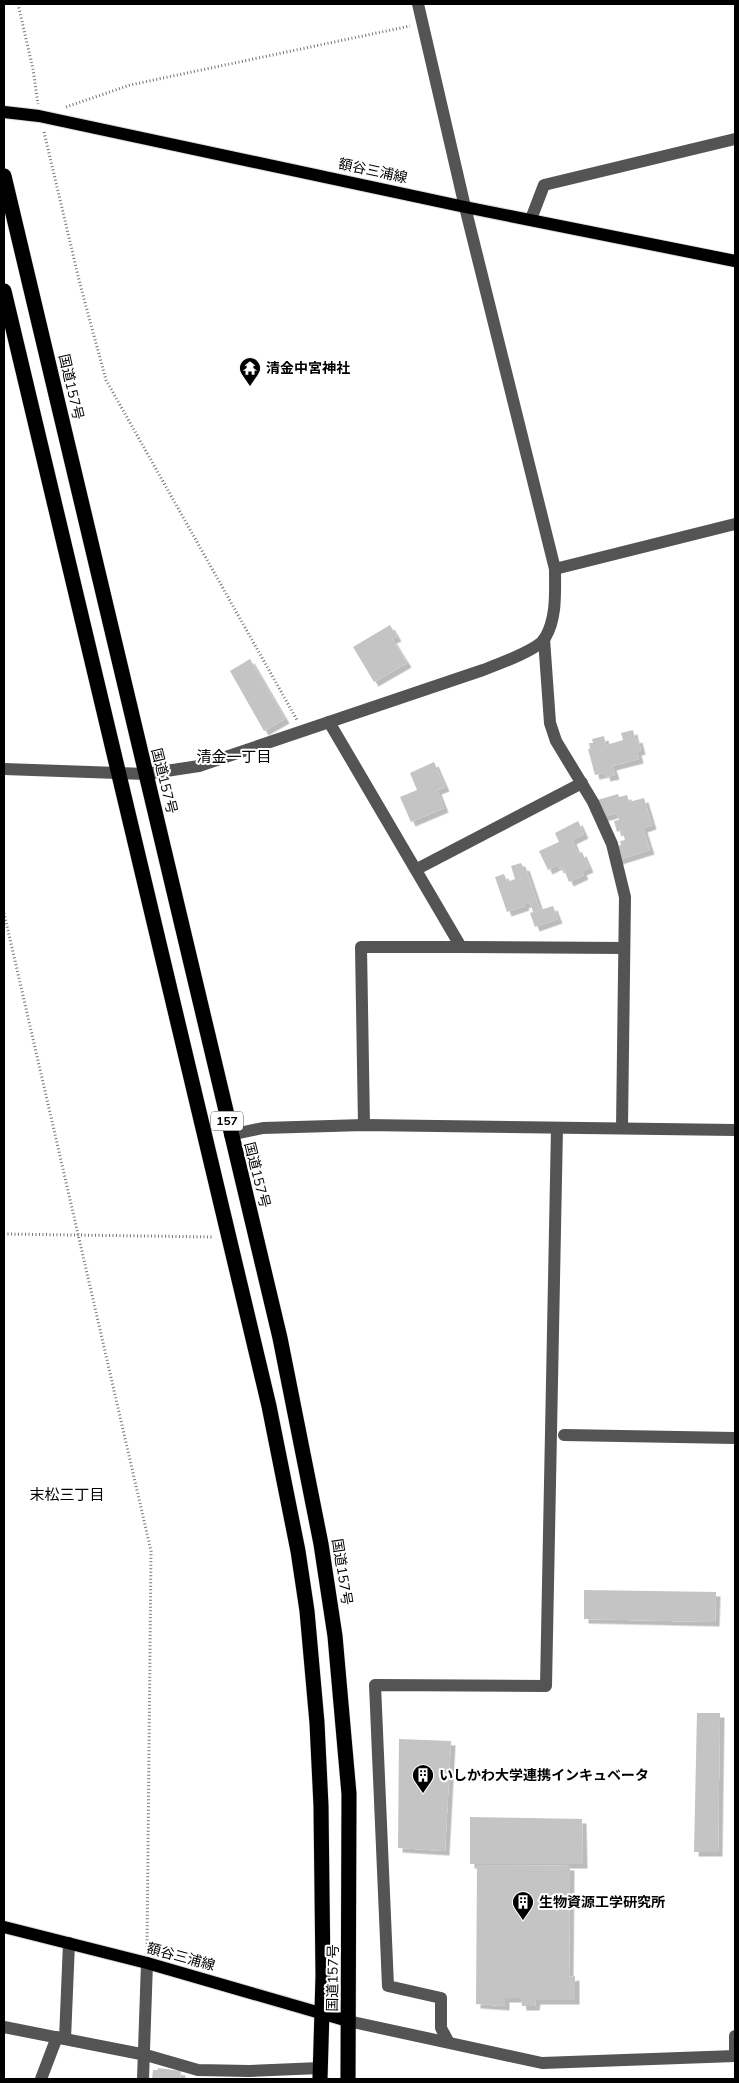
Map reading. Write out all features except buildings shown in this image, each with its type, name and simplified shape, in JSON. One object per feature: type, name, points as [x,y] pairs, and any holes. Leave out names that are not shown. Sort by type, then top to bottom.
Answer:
[{"type":"highway","name":"国道157号","points":[[4,176],[284,1357],[321,1544],[335,1636],[349,1794],[348,2079]]},
{"type":"highway","name":"国道157号","points":[[4,291],[229,1237],[277,1444],[297,1543],[307,1612],[317,1723],[321,1806],[322,2012],[320,2074]]},
{"type":"main road","name":"額谷三浦線","points":[[4,112],[39,116],[465,207],[735,261]]},
{"type":"main road","name":"額谷三浦線","points":[[4,1927],[147,1963],[348,2021]]},
{"type":"street","points":[[418,4],[465,207],[555,569],[555,608],[544,639],[550,723],[556,741],[582,783],[612,844],[625,897],[622,1128]]},
{"type":"street","points":[[531,219],[544,185],[735,139]]},
{"type":"street","points":[[555,569],[735,524]]},
{"type":"street","points":[[4,769],[146,774],[199,766],[483,670],[523,653],[544,639]]},
{"type":"street","points":[[329,722],[461,946]]},
{"type":"street","points":[[417,869],[582,783]]},
{"type":"street","points":[[364,1125],[361,946],[624,948]]},
{"type":"street","points":[[230,1135],[263,1128],[364,1125],[735,1130]]},
{"type":"street","points":[[448,2041],[441,2028],[441,1998],[388,1986],[374,1685],[546,1686],[557,1128]]},
{"type":"street","points":[[564,1434],[735,1438]]},
{"type":"street","points":[[41,2079],[61,2038],[69,1943]]},
{"type":"street","points":[[144,2079],[147,1963]]},
{"type":"street","points":[[348,2021],[448,2041],[542,2063],[735,2056],[735,2036]]},
{"type":"street","points":[[4,2027],[146,2055],[198,2070],[249,2075],[320,2074]]},
{"type":"path","points":[[18,4],[33,69],[39,116],[106,380],[302,731]]},
{"type":"path","points":[[39,116],[130,85],[422,24]]},
{"type":"path","points":[[4,913],[151,1551],[147,1963]]},
{"type":"path","points":[[4,1234],[229,1237]]},
{"type":"place","name":"清金中宮神社","points":[[250,387]]},
{"type":"place","name":"いしかわ大学連携インキュベータ","points":[[423,1794]]},
{"type":"place","name":"生物資源工学研究所","points":[[523,1921]]},
{"type":"district","name":"清金一丁目","points":[[234,757]]},
{"type":"district","name":"末松三丁目","points":[[67,1495]]}]
